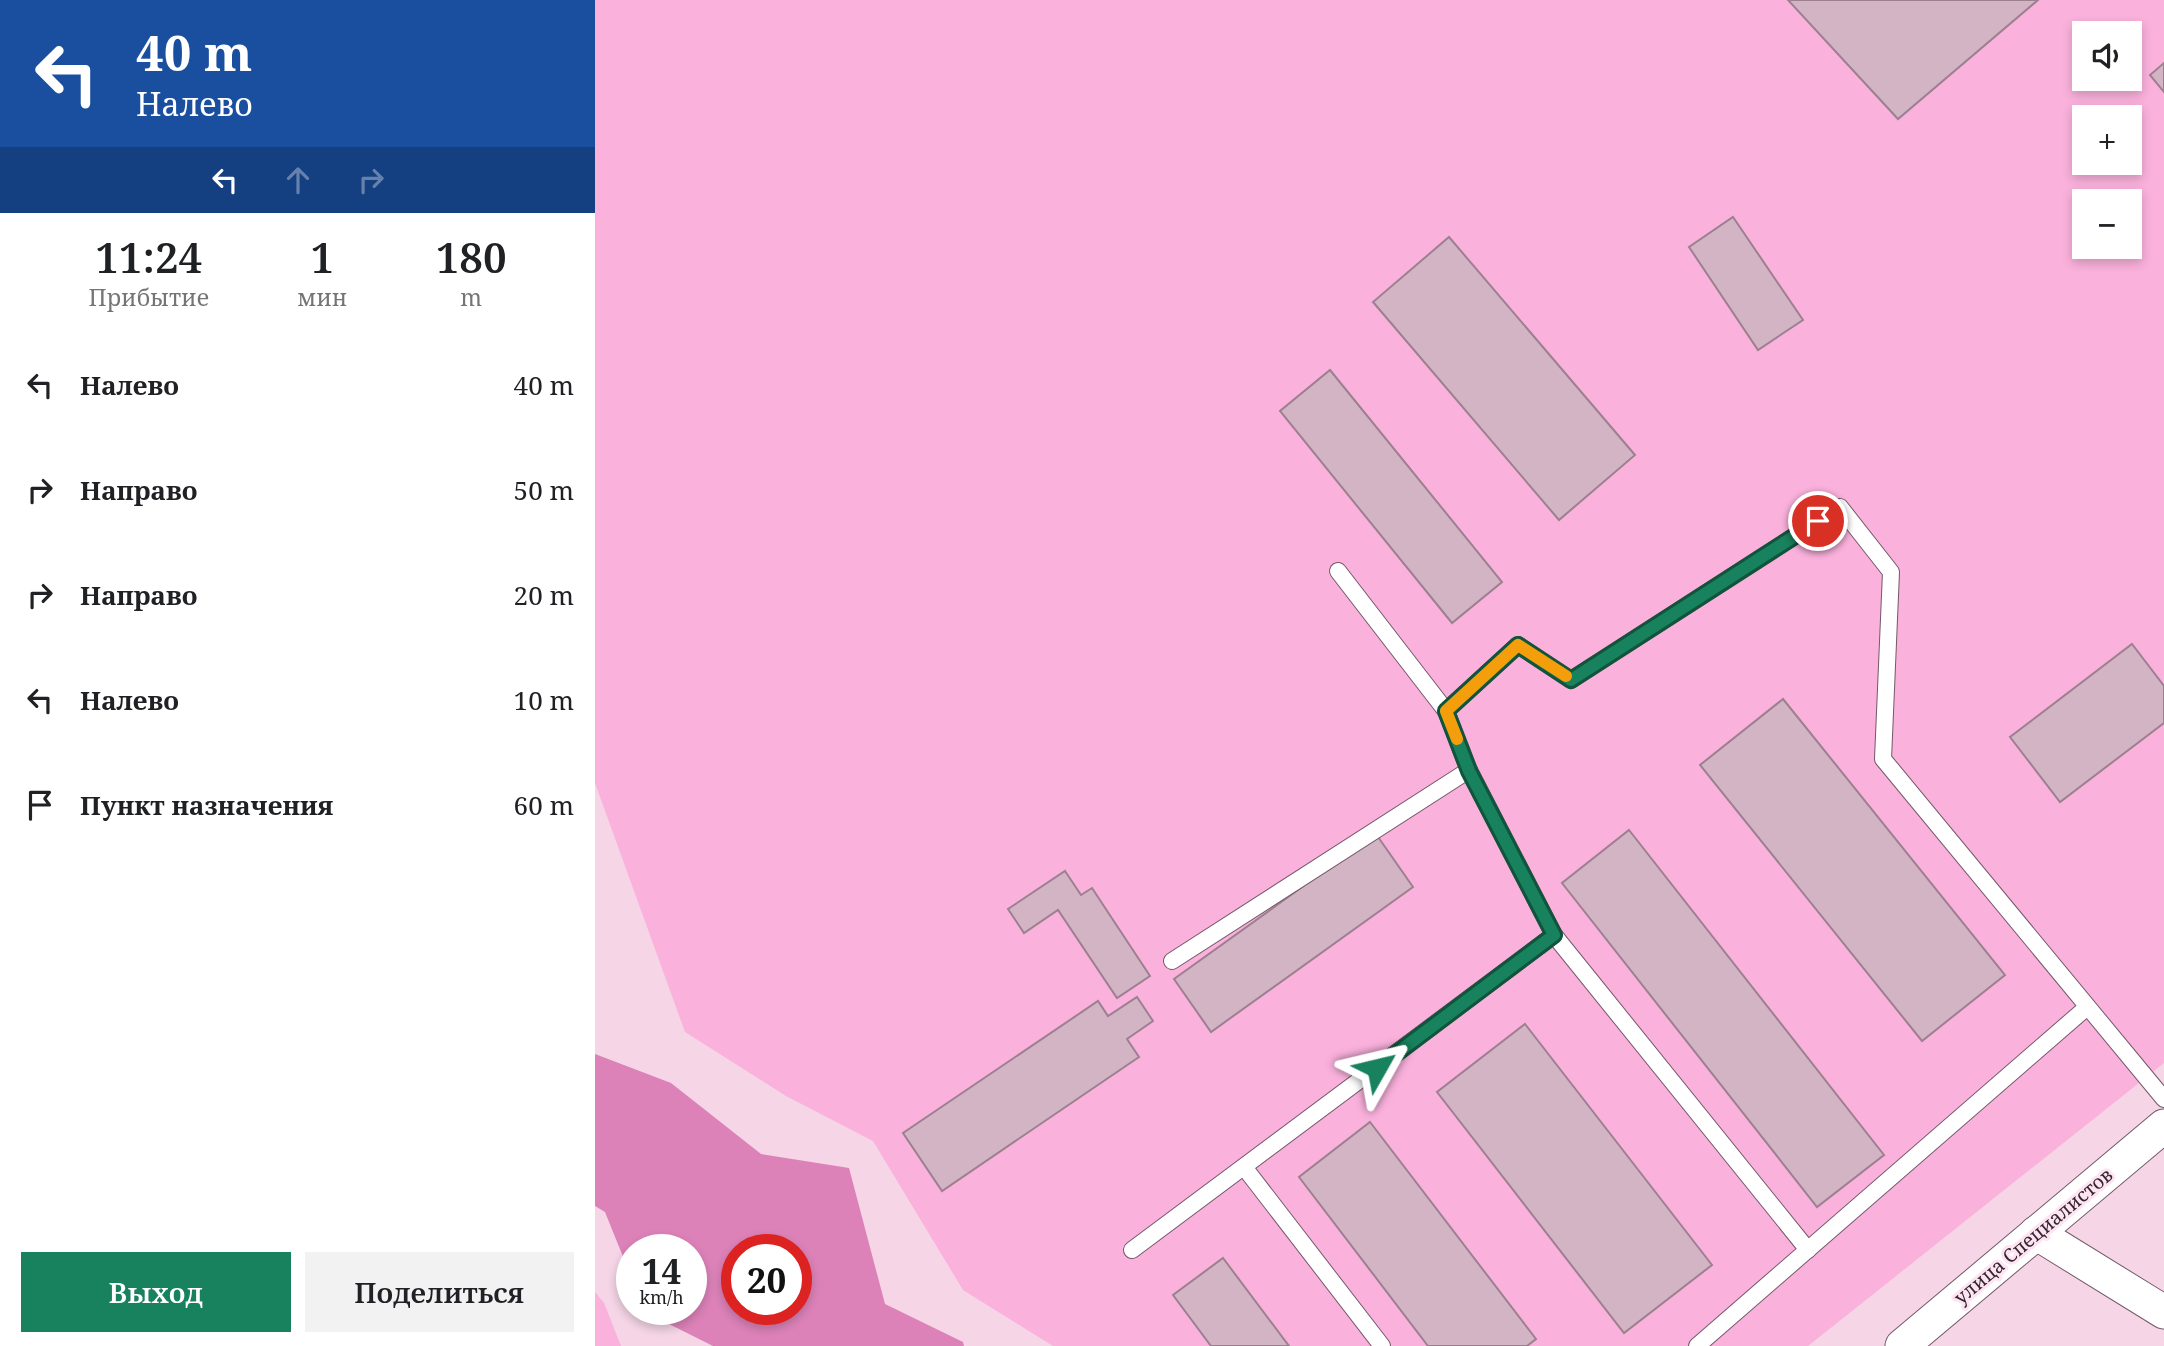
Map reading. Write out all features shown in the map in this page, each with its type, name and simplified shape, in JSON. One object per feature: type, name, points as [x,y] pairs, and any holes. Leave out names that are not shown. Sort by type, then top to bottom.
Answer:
[{"type":"street","name":"улица Специалистов","points":[[1902,1346],[2164,1125]]},
{"type":"street","points":[[2036,1233],[2164,1312]]},
{"type":"lane","points":[[1446,711],[1518,645],[1571,680],[1840,507],[1891,572],[1884,759],[2086,1008],[2164,1099]]},
{"type":"lane","points":[[1338,571],[1446,711],[1469,771],[1554,935],[1808,1250]]},
{"type":"lane","points":[[1172,961],[1469,771]]},
{"type":"lane","points":[[1132,1250],[1554,935]]},
{"type":"lane","points":[[1697,1346],[2086,1008]]},
{"type":"lane","points":[[1244,1167],[1382,1346]]},
{"type":"shaded area","points":[[595,0],[2164,0],[2164,1063],[1808,1346],[1053,1346],[963,1290],[873,1141],[786,1096],[685,1032],[595,783]]},
{"type":"shaded area","points":[[595,1054],[671,1083],[761,1154],[849,1168],[885,1304],[963,1342],[964,1346],[713,1346],[671,1325],[707,1325],[707,1234],[616,1234],[616,1239],[605,1212],[595,1206]]},
{"type":"shaded area","points":[[595,1292],[604,1303],[621,1346],[595,1346]]},
{"type":"building","points":[[1788,0],[2038,0],[1898,119]]},
{"type":"building","points":[[2164,63],[2164,92],[2150,75]]},
{"type":"building","points":[[1733,217],[1803,320],[1758,350],[1689,247]]},
{"type":"building","points":[[1449,237],[1635,455],[1559,520],[1373,302]]},
{"type":"building","points":[[1330,370],[1502,582],[1452,623],[1280,411]]},
{"type":"building","points":[[2132,644],[2164,686],[2164,723],[2060,802],[2010,737]]},
{"type":"building","points":[[1783,699],[2005,975],[1922,1041],[1700,765]]},
{"type":"building","points":[[1629,830],[1884,1155],[1817,1207],[1562,883]]},
{"type":"building","points":[[1376,834],[1413,887],[1211,1032],[1174,979]]},
{"type":"building","points":[[1065,871],[1081,895],[1092,888],[1150,976],[1117,998],[1058,910],[1024,933],[1008,909]]},
{"type":"building","points":[[1137,997],[1153,1021],[1127,1039],[1139,1057],[942,1191],[903,1133],[1098,1001],[1108,1016]]},
{"type":"building","points":[[1525,1024],[1712,1265],[1624,1333],[1437,1092]]},
{"type":"building","points":[[1370,1122],[1536,1339],[1527,1346],[1428,1346],[1299,1177]]},
{"type":"building","points":[[1223,1258],[1289,1346],[1211,1346],[1173,1295]]},
{"type":"slow traffic","points":[[1457,739],[1446,711],[1518,645],[1566,676]]},
{"type":"route","points":[[1377,1068],[1554,935],[1469,771],[1446,711],[1518,645],[1571,680],[1818,521]]}]
